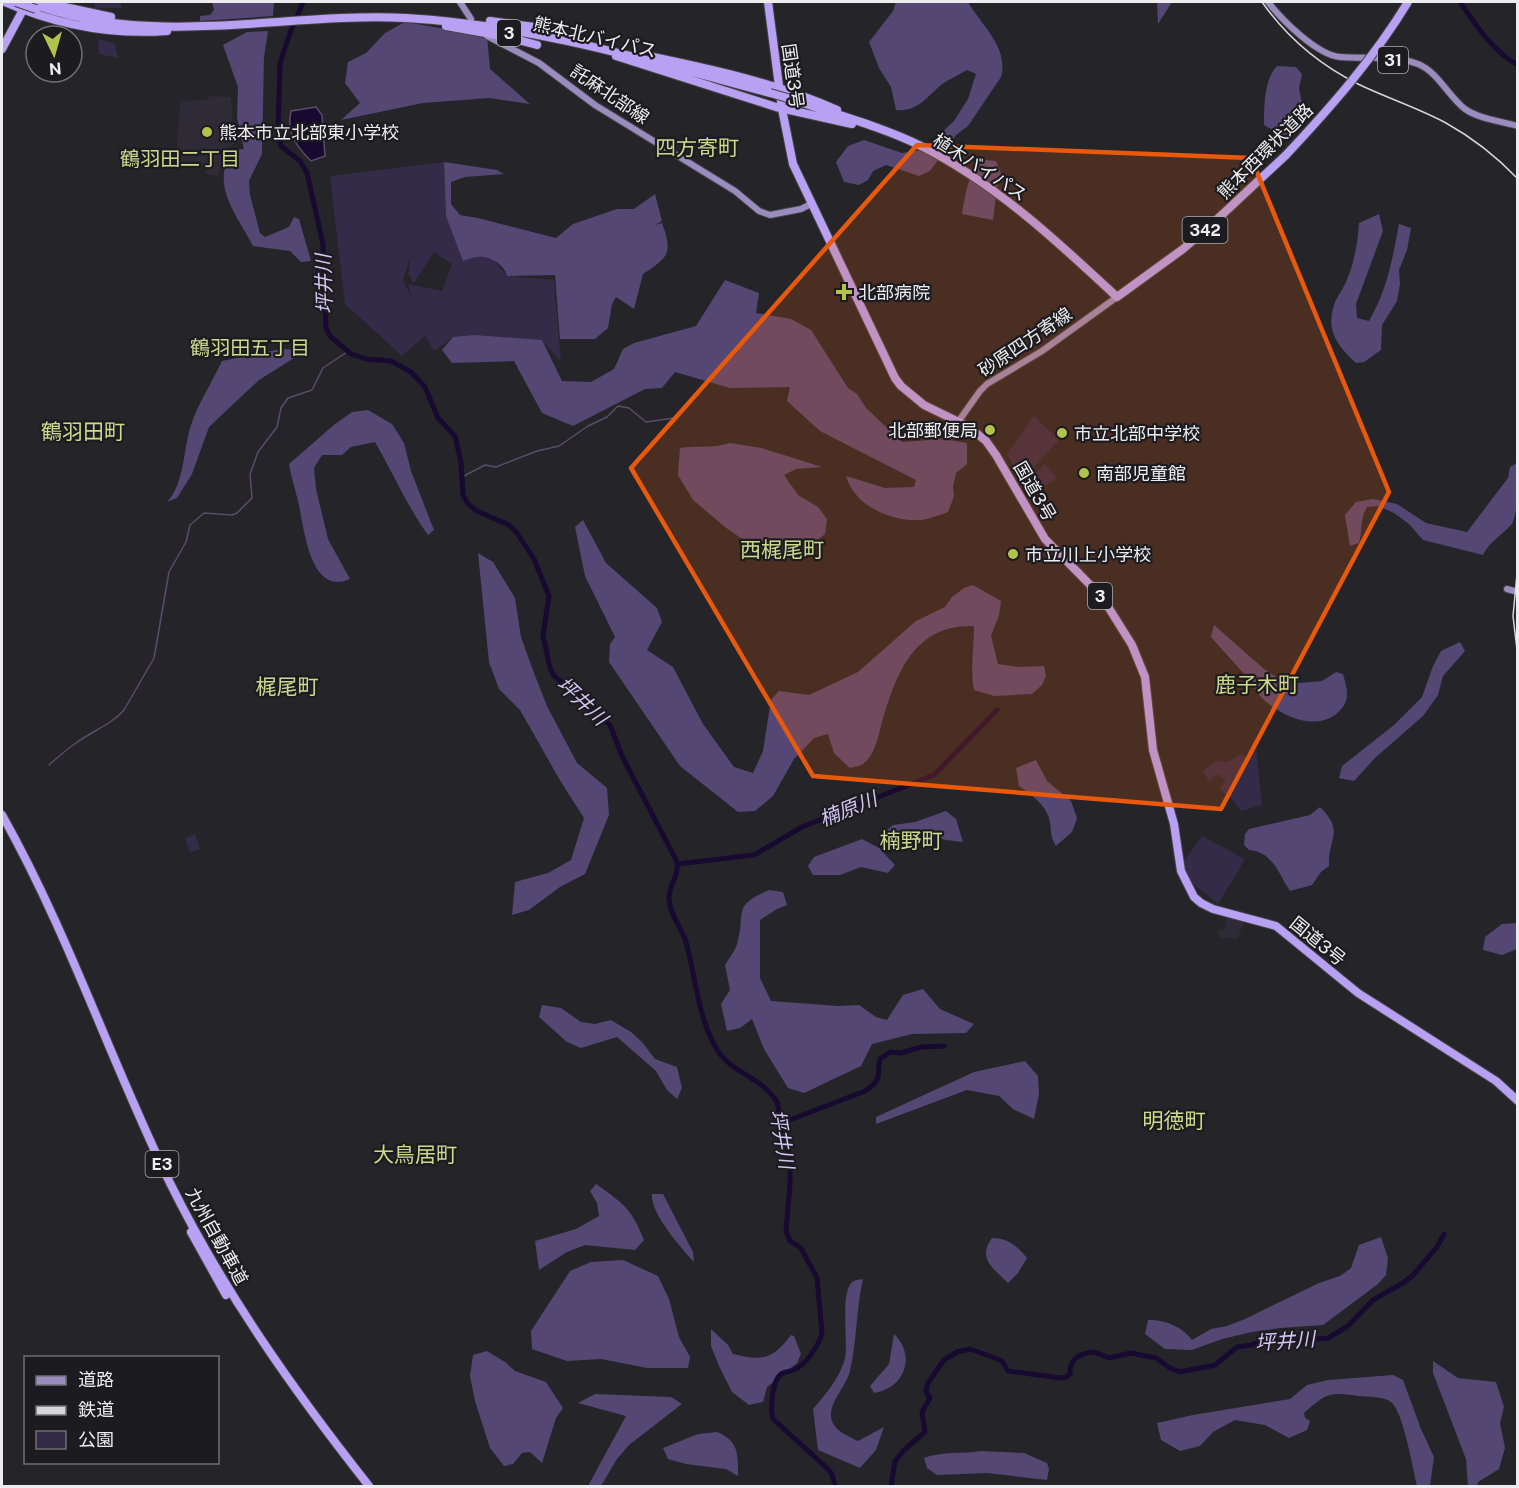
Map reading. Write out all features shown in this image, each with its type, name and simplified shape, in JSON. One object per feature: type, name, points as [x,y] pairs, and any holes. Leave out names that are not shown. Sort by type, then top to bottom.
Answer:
[{"type":"highway","name":"3","points":[[4,2],[26,4]]},
{"type":"highway","points":[[2,49],[14,10],[4,2]]},
{"type":"highway","name":"熊本北バイパス","points":[[16,2],[190,27],[405,20],[440,21],[515,30],[581,43],[771,96]]},
{"type":"highway","name":"国道3号","points":[[768,2],[782,109],[791,156],[811,204],[895,378],[906,391],[924,405],[979,434],[990,446],[1038,529],[1054,550],[1101,597],[1132,645],[1145,677],[1153,750],[1174,824],[1181,872],[1194,897],[1213,909],[1276,926],[1358,993],[1496,1081],[1518,1101]]},
{"type":"highway","name":"熊本西環状道路","points":[[1117,297],[1192,242],[1286,155],[1362,68],[1408,2]]},
{"type":"highway","name":"熊本北バイパス","points":[[26,4],[42,4],[98,24],[126,28],[172,31],[243,26]]},
{"type":"highway","points":[[8,33],[26,4],[51,19],[97,30],[136,33],[172,31]]},
{"type":"highway","name":"熊本北バイパス","points":[[405,20],[514,33],[612,55],[771,96]]},
{"type":"highway","points":[[405,20],[478,31],[537,45]]},
{"type":"highway","points":[[440,21],[477,20],[542,28]]},
{"type":"highway","name":"3","points":[[581,43],[702,67],[780,88]]},
{"type":"highway","name":"3","points":[[612,55],[782,109]]},
{"type":"highway","points":[[780,88],[867,122],[874,127]]},
{"type":"highway","name":"植木バイパス","points":[[771,96],[838,115],[892,134],[920,146],[989,186],[1042,228],[1117,297]]},
{"type":"highway","points":[[782,109],[892,134]]},
{"type":"highway","name":"九州自動車道","points":[[2,815],[42,894],[171,1183],[198,1234],[251,1326],[306,1404],[369,1486]]},
{"type":"highway","name":"九州自動車道","points":[[2,824],[38,898],[165,1183],[198,1246],[261,1350],[363,1486]]},
{"type":"main road","points":[[460,2],[471,19]]},
{"type":"main road","name":"31","points":[[1268,2],[1292,26],[1324,52],[1340,57],[1378,58],[1421,65],[1435,76],[1466,109],[1518,126]]},
{"type":"main road","name":"託麻北部線","points":[[487,36],[539,63],[595,105],[735,191],[759,211],[770,215],[801,209],[811,204]]},
{"type":"main road","name":"砂原四方寄線","points":[[958,422],[987,384],[1042,351],[1117,297]]},
{"type":"main road","points":[[1507,589],[1518,592]]},
{"type":"highlighted area","points":[[917,145],[1251,158],[1389,492],[1221,809],[813,776],[631,468]]},
{"type":"shaded area","points":[[212,2],[274,2],[273,16],[200,21],[200,16],[210,15],[214,10]]},
{"type":"shaded area","points":[[896,2],[968,2],[998,46],[1002,66],[1001,77],[968,126],[956,135],[930,171],[919,176],[886,165],[873,171],[868,180],[859,185],[844,182],[836,162],[848,146],[864,140],[902,153],[923,150],[954,121],[968,99],[976,74],[967,70],[941,85],[916,106],[896,110],[891,87],[879,68],[869,42],[893,11]]},
{"type":"shaded area","points":[[1157,2],[1172,2],[1158,24]]},
{"type":"shaded area","points":[[405,22],[487,36],[490,69],[530,104],[489,98],[423,103],[341,120],[360,103],[345,83],[348,62],[366,53],[385,33]]},
{"type":"shaded area","points":[[268,31],[264,57],[262,154],[249,181],[250,195],[260,233],[265,237],[289,227],[294,217],[299,219],[311,261],[301,262],[290,251],[253,246],[232,208],[225,188],[227,160],[232,150],[244,149],[237,118],[238,87],[223,45],[247,32]]},
{"type":"shaded area","points":[[1277,66],[1296,67],[1302,74],[1299,88],[1305,120],[1295,131],[1283,136],[1264,125],[1267,85]]},
{"type":"shaded area","name":"熊本市立北部東小学校","points":[[209,96],[231,97],[233,126],[238,137],[236,142],[224,151],[218,176],[206,174],[206,166],[176,163],[180,104],[182,101],[206,100]]},
{"type":"shaded area","points":[[316,107],[322,115],[325,156],[311,161],[301,150],[291,132],[290,119],[291,111]]},
{"type":"shaded area","points":[[985,160],[996,161],[1002,176],[997,187],[993,220],[962,214],[971,177],[979,164]]},
{"type":"shaded area","points":[[444,162],[497,170],[504,174],[465,177],[451,182],[451,204],[460,215],[556,238],[573,224],[617,209],[634,209],[655,194],[662,221],[655,225],[662,223],[668,248],[663,258],[643,274],[634,309],[616,297],[612,304],[608,328],[595,339],[560,339],[555,275],[507,276],[503,268],[491,259],[475,257],[463,261],[446,216]]},
{"type":"shaded area","points":[[1379,214],[1383,231],[1356,304],[1357,318],[1369,321],[1381,297],[1399,224],[1411,228],[1407,250],[1399,270],[1400,284],[1397,301],[1382,325],[1381,350],[1364,362],[1356,363],[1334,336],[1332,312],[1351,268],[1357,245],[1359,223]]},
{"type":"shaded area","points":[[725,280],[759,293],[756,313],[791,319],[811,330],[848,388],[857,394],[866,408],[902,442],[943,439],[967,443],[967,464],[956,473],[953,486],[954,496],[948,512],[924,519],[910,520],[887,515],[866,504],[850,487],[846,476],[885,488],[914,487],[916,480],[820,431],[787,401],[790,387],[730,388],[675,372],[662,388],[645,389],[573,426],[542,413],[514,361],[452,363],[442,350],[453,337],[474,335],[542,340],[562,381],[591,382],[614,369],[623,349],[634,343],[696,326]]},
{"type":"shaded area","points":[[281,349],[300,350],[294,358],[259,380],[209,427],[192,474],[177,498],[167,502],[180,476],[188,434],[194,417],[222,361]]},
{"type":"shaded area","points":[[368,410],[392,424],[404,443],[411,471],[434,530],[428,535],[420,524],[375,442],[351,447],[342,455],[322,455],[314,468],[316,489],[328,539],[350,579],[336,582],[325,578],[317,569],[311,556],[289,464],[352,412]]},
{"type":"shaded area","points":[[730,443],[761,448],[822,467],[796,469],[784,475],[798,495],[818,507],[827,519],[825,534],[797,556],[777,557],[752,546],[693,500],[678,475],[680,448]]},
{"type":"shaded area","points":[[1517,463],[1517,503],[1512,524],[1483,555],[1423,540],[1409,524],[1394,513],[1378,506],[1367,507],[1359,543],[1350,546],[1345,515],[1356,502],[1373,499],[1397,504],[1426,523],[1467,532],[1508,478],[1510,467]]},
{"type":"shaded area","points":[[583,520],[606,563],[657,608],[662,622],[647,650],[673,667],[703,724],[734,767],[753,773],[763,751],[771,700],[779,691],[809,695],[858,672],[916,621],[945,607],[952,597],[964,588],[973,585],[1001,601],[999,615],[991,636],[998,664],[1018,667],[1044,666],[1046,676],[1042,685],[1032,694],[994,696],[974,690],[972,666],[974,626],[953,628],[935,634],[921,644],[900,672],[875,746],[867,761],[850,768],[834,753],[828,734],[814,738],[794,759],[773,796],[755,811],[738,812],[680,766],[609,662],[610,644],[615,637],[585,576],[575,527]]},
{"type":"shaded area","points":[[478,553],[493,562],[515,598],[521,637],[534,673],[547,706],[577,763],[607,788],[609,815],[585,874],[560,887],[529,910],[512,915],[515,882],[548,873],[571,860],[584,818],[520,710],[499,689],[489,662]]},
{"type":"shaded area","points":[[1214,625],[1264,669],[1287,684],[1322,681],[1336,672],[1343,674],[1347,691],[1344,706],[1326,720],[1316,721],[1296,719],[1277,710],[1261,697],[1247,677],[1211,637]]},
{"type":"shaded area","points":[[1460,642],[1465,651],[1443,676],[1438,695],[1423,716],[1375,758],[1354,781],[1339,778],[1342,766],[1394,725],[1422,697],[1441,651]]},
{"type":"shaded area","points":[[1036,760],[1047,781],[1071,801],[1077,818],[1072,832],[1056,846],[1044,808],[1019,786],[1016,768]]},
{"type":"shaded area","points":[[1320,807],[1328,816],[1334,829],[1329,866],[1321,872],[1312,885],[1290,891],[1269,859],[1249,850],[1244,845],[1245,834],[1249,829],[1310,815]]},
{"type":"shaded area","points":[[946,811],[956,819],[963,842],[927,835],[893,841],[886,831],[893,825],[915,822]]},
{"type":"shaded area","points":[[862,839],[879,848],[895,865],[888,873],[861,867],[840,875],[813,875],[808,866],[814,857]]},
{"type":"shaded area","points":[[769,890],[783,892],[787,905],[760,920],[760,978],[771,1001],[838,1006],[859,1005],[876,1017],[887,1020],[903,995],[923,989],[940,1009],[974,1024],[966,1033],[912,1034],[872,1044],[861,1066],[804,1093],[788,1088],[764,1049],[752,1019],[740,1028],[727,1031],[721,1004],[730,990],[725,965],[737,944],[744,906]]},
{"type":"shaded area","points":[[1227,918],[1245,921],[1237,939],[1219,937],[1219,929],[1225,930]]},
{"type":"shaded area","points":[[1517,923],[1517,949],[1502,955],[1483,950],[1485,937],[1502,924]]},
{"type":"shaded area","points":[[542,1005],[561,1008],[581,1022],[595,1024],[611,1020],[631,1032],[655,1059],[677,1067],[682,1088],[677,1099],[667,1090],[656,1071],[617,1037],[581,1048],[567,1042],[539,1017]]},
{"type":"shaded area","points":[[1025,1061],[1038,1076],[1039,1094],[1034,1119],[1013,1109],[999,1096],[967,1090],[876,1124],[876,1117],[974,1072]]},
{"type":"shaded area","points":[[596,1184],[626,1208],[644,1240],[635,1250],[585,1245],[567,1252],[539,1270],[535,1241],[576,1229],[599,1216],[597,1203],[590,1191]]},
{"type":"shaded area","points":[[652,1194],[663,1194],[693,1252],[694,1262],[661,1220]]},
{"type":"shaded area","points":[[1381,1237],[1388,1258],[1386,1275],[1378,1284],[1323,1325],[1252,1332],[1222,1339],[1192,1350],[1165,1349],[1145,1334],[1148,1320],[1173,1325],[1184,1331],[1192,1340],[1211,1329],[1245,1319],[1319,1283],[1340,1276],[1351,1268],[1359,1245]]},
{"type":"shaded area","points":[[992,1238],[1003,1239],[1012,1244],[1027,1258],[1018,1273],[1008,1283],[992,1268],[987,1258],[986,1252]]},
{"type":"shaded area","points":[[623,1260],[658,1276],[669,1299],[679,1337],[690,1357],[688,1368],[647,1368],[601,1359],[567,1361],[532,1349],[531,1331],[570,1271],[591,1262]]},
{"type":"shaded area","points":[[863,1279],[850,1371],[831,1413],[831,1419],[836,1427],[858,1441],[884,1427],[876,1450],[860,1468],[818,1450],[813,1409],[835,1381],[844,1362],[845,1306],[849,1286],[856,1280]]},
{"type":"shaded area","points":[[711,1329],[728,1345],[733,1354],[760,1358],[778,1350],[791,1335],[794,1336],[801,1354],[797,1363],[767,1387],[763,1402],[749,1405],[732,1392],[719,1366],[711,1346]]},
{"type":"shaded area","points":[[894,1334],[905,1352],[904,1370],[893,1385],[874,1393],[870,1386],[889,1364]]},
{"type":"shaded area","points":[[487,1351],[515,1371],[546,1382],[563,1408],[556,1418],[542,1463],[530,1452],[522,1453],[513,1464],[504,1466],[490,1448],[475,1401],[470,1376],[473,1355]]},
{"type":"shaded area","points":[[1433,1361],[1458,1378],[1496,1382],[1504,1407],[1500,1423],[1505,1448],[1499,1469],[1478,1482],[1477,1486],[1468,1486],[1466,1459],[1433,1373]]},
{"type":"shaded area","points":[[1393,1375],[1403,1380],[1434,1457],[1430,1486],[1417,1486],[1400,1417],[1391,1402],[1380,1398],[1334,1394],[1324,1398],[1304,1413],[1305,1418],[1310,1421],[1307,1430],[1289,1438],[1265,1425],[1235,1420],[1213,1432],[1200,1446],[1180,1451],[1161,1440],[1157,1423],[1290,1399],[1307,1385],[1328,1380]]},
{"type":"shaded area","points":[[595,1394],[671,1397],[682,1404],[629,1445],[617,1459],[601,1486],[588,1486],[626,1416],[578,1403]]},
{"type":"shaded area","points":[[717,1432],[730,1440],[736,1449],[738,1476],[726,1469],[686,1464],[668,1459],[663,1448],[698,1434]]},
{"type":"shaded area","points":[[981,1451],[1024,1453],[1047,1463],[1049,1469],[1047,1480],[987,1473],[937,1475],[927,1468],[924,1458]]},
{"type":"green space","points":[[94,2],[121,2],[121,8],[95,8]]},
{"type":"green space","points":[[98,39],[115,44],[118,58],[99,54]]},
{"type":"green space","points":[[444,162],[446,216],[479,256],[494,260],[507,276],[554,280],[561,362],[542,340],[453,337],[434,351],[425,336],[402,356],[345,304],[330,176]],"holes":[[[434,252],[452,264],[442,291],[408,284],[411,297],[403,280],[411,255],[408,274],[414,283]]]},
{"type":"green space","points":[[1034,416],[1059,440],[1022,480],[1007,454]]},
{"type":"green space","points":[[1045,464],[1057,478],[1029,497],[1024,485]]},
{"type":"green space","points":[[1256,748],[1262,805],[1241,811],[1230,797],[1219,789],[1226,781],[1216,775],[1209,781],[1203,771],[1215,761],[1228,762],[1241,754],[1248,758]]},
{"type":"green space","points":[[195,834],[200,849],[190,853],[185,838]]},
{"type":"green space","points":[[1202,836],[1245,859],[1218,904],[1192,883],[1183,863]]},
{"type":"waterway","name":"坪井川","points":[[303,2],[280,63],[278,132],[281,146],[300,161],[307,173],[323,244],[326,328],[330,336],[351,354],[366,359],[391,361],[411,372],[425,387],[438,418],[455,436],[461,462],[463,495],[468,504],[477,511],[509,525],[534,559],[549,596],[543,635],[554,676],[581,697],[610,725],[622,756],[676,860],[677,870],[669,894],[670,905],[686,942],[705,1022],[722,1056],[763,1087],[777,1102],[790,1160],[786,1231],[790,1241],[801,1248],[817,1278],[822,1333],[815,1349],[803,1364],[783,1373],[778,1378],[772,1395],[773,1419],[827,1468],[832,1474],[835,1486]]},
{"type":"waterway","points":[[1460,2],[1478,28],[1500,53],[1518,65]]},
{"type":"waterway","points":[[49,765],[73,745],[113,720],[124,710],[154,658],[169,572],[186,542],[190,525],[204,513],[232,515],[237,513],[252,498],[250,474],[258,452],[277,427],[281,408],[288,398],[312,390],[323,368],[347,352]]},
{"type":"waterway","points":[[462,477],[485,465],[496,467],[537,451],[559,446],[588,426],[607,417],[618,406],[629,408],[646,422],[674,418]]},
{"type":"waterway","name":"楠原川","points":[[677,864],[754,855],[802,827],[934,775],[997,710]]},
{"type":"waterway","points":[[782,1123],[865,1091],[877,1080],[880,1059],[890,1052],[901,1053],[921,1047],[944,1046]]},
{"type":"waterway","name":"坪井川","points":[[891,1486],[895,1461],[925,1432],[922,1412],[930,1398],[926,1391],[928,1383],[944,1360],[957,1352],[970,1349],[1002,1361],[1008,1371],[1061,1378],[1070,1374],[1071,1364],[1076,1358],[1094,1352],[1109,1358],[1131,1353],[1156,1358],[1180,1372],[1215,1365],[1237,1347],[1252,1345],[1262,1340],[1283,1344],[1328,1338],[1348,1326],[1373,1300],[1413,1275],[1437,1247],[1444,1234]]},
{"type":"railway","points":[[1262,2],[1293,38],[1330,68],[1358,84],[1446,123],[1484,148],[1518,179]]},
{"type":"railway","points":[[1518,564],[1513,616],[1518,658]]},
{"type":"place","name":"熊本市立北部東小学校","points":[[207,132]]},
{"type":"place","name":"北部病院","points":[[844,292]]},
{"type":"place","name":"北部郵便局","points":[[990,430]]},
{"type":"place","name":"市立北部中学校","points":[[1062,433]]},
{"type":"place","name":"南部児童館","points":[[1084,473]]},
{"type":"place","name":"市立川上小学校","points":[[1013,554]]},
{"type":"district","name":"四方寄町","points":[[697,147]]},
{"type":"district","name":"鶴羽田二丁目","points":[[180,159]]},
{"type":"district","name":"鶴羽田五丁目","points":[[250,348]]},
{"type":"district","name":"鶴羽田町","points":[[83,431]]},
{"type":"district","name":"西梶尾町","points":[[782,549]]},
{"type":"district","name":"鹿子木町","points":[[1257,684]]},
{"type":"district","name":"梶尾町","points":[[287,686]]},
{"type":"district","name":"楠野町","points":[[911,840]]},
{"type":"district","name":"明徳町","points":[[1174,1120]]},
{"type":"district","name":"大鳥居町","points":[[415,1154]]}]
